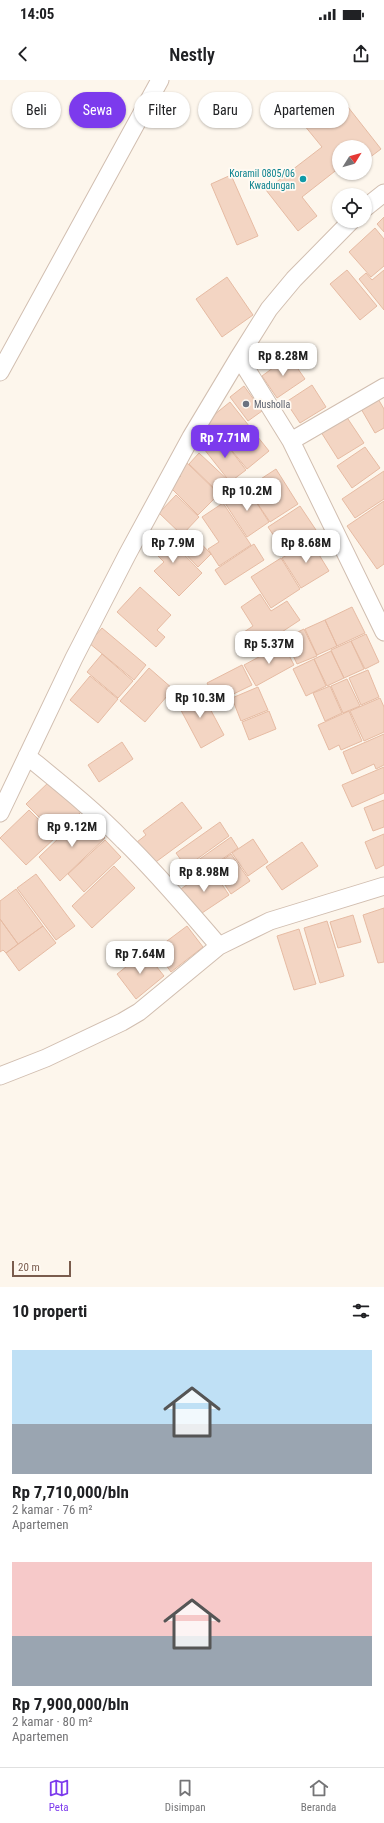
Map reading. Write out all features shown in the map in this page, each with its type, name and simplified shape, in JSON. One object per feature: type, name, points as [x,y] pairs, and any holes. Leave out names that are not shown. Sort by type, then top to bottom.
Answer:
[{"type":"street","points":[[0,372],[160,80]]},
{"type":"street","points":[[372,202],[384,193]]},
{"type":"street","points":[[0,813],[74,658],[191,437],[269,309],[294,279],[344,228]]},
{"type":"street","points":[[239,356],[291,441],[384,632]]},
{"type":"street","points":[[291,441],[384,387]]},
{"type":"street","points":[[27,756],[87,806],[124,840],[150,867],[219,946]]},
{"type":"street","points":[[0,1076],[46,1058],[122,1022],[139,1012],[219,946],[270,921],[384,886]]},
{"type":"building","name":"Koramil 0805/06 Kwadungan","points":[[349,108],[381,149],[372,156],[372,140],[332,140],[332,173],[302,197],[317,216],[298,231],[266,190],[322,147],[306,128],[349,128]]},
{"type":"building","points":[[231,175],[258,236],[237,245],[211,184]]},
{"type":"building","points":[[384,217],[384,232],[377,224]]},
{"type":"building","points":[[375,228],[384,239],[384,266],[371,277],[349,252]]},
{"type":"building","points":[[347,270],[377,306],[360,320],[330,284]]},
{"type":"building","points":[[384,270],[384,310],[359,279],[366,273],[372,280]]},
{"type":"building","points":[[227,277],[253,315],[222,337],[196,299]]},
{"type":"building","points":[[289,356],[305,379],[277,398],[262,376]]},
{"type":"building","points":[[312,385],[326,407],[300,423],[286,402]]},
{"type":"building","name":"Musholla","points":[[244,386],[262,411],[248,421],[230,397]]},
{"type":"building","points":[[377,397],[384,409],[384,428],[375,433],[360,407]]},
{"type":"building","points":[[230,402],[269,451],[247,469],[219,435],[215,437],[204,423]]},
{"type":"building","points":[[346,416],[364,443],[338,459],[321,432]]},
{"type":"building","points":[[220,436],[246,470],[230,482],[204,449]]},
{"type":"building","points":[[365,447],[380,468],[352,488],[337,466]]},
{"type":"building","points":[[199,453],[230,482],[219,493],[189,464]]},
{"type":"building","points":[[185,461],[219,494],[198,515],[170,487],[181,476],[175,470]]},
{"type":"building","points":[[276,469],[298,504],[270,522],[247,488]]},
{"type":"building","points":[[384,471],[384,499],[355,518],[342,499]]},
{"type":"building","points":[[247,488],[269,522],[247,537],[225,503]]},
{"type":"building","points":[[176,495],[199,517],[182,535],[159,513]]},
{"type":"building","points":[[384,501],[384,564],[377,569],[347,526]]},
{"type":"building","points":[[223,503],[251,545],[219,566],[208,549],[219,542],[202,517]]},
{"type":"building","points":[[300,506],[318,533],[286,554],[268,527]]},
{"type":"building","points":[[160,530],[202,573],[179,596],[154,571],[164,562],[146,544]]},
{"type":"building","points":[[189,531],[211,554],[198,567],[176,544]]},
{"type":"building","points":[[310,540],[329,571],[301,588],[282,558]]},
{"type":"building","points":[[254,544],[264,560],[225,585],[215,570]]},
{"type":"building","points":[[281,558],[300,589],[271,608],[251,577]]},
{"type":"building","points":[[140,587],[171,615],[157,630],[165,637],[156,647],[117,612]]},
{"type":"building","points":[[260,594],[271,611],[287,601],[300,620],[256,649],[244,632],[253,626],[241,607]]},
{"type":"building","points":[[352,607],[365,633],[337,646],[325,620]]},
{"type":"building","points":[[325,620],[337,646],[317,655],[305,629]]},
{"type":"building","points":[[102,628],[146,665],[134,680],[89,643]]},
{"type":"building","points":[[304,629],[317,656],[297,664],[285,638]]},
{"type":"building","points":[[366,634],[379,662],[365,669],[351,641]]},
{"type":"building","points":[[351,641],[364,669],[344,678],[331,650]]},
{"type":"building","points":[[283,644],[294,665],[256,686],[244,665]]},
{"type":"building","points":[[331,651],[344,678],[327,686],[314,659]]},
{"type":"building","points":[[102,654],[133,681],[118,698],[87,672]]},
{"type":"building","points":[[314,659],[326,686],[306,696],[293,669]]},
{"type":"building","points":[[242,665],[252,685],[217,702],[207,683]]},
{"type":"building","points":[[149,668],[173,689],[145,722],[120,701]]},
{"type":"building","points":[[368,670],[379,697],[361,705],[349,678]]},
{"type":"building","points":[[90,676],[118,699],[98,723],[70,700]]},
{"type":"building","points":[[347,679],[360,706],[343,713],[331,686]]},
{"type":"building","points":[[330,686],[342,713],[325,721],[313,693]]},
{"type":"building","points":[[258,687],[268,710],[241,721],[232,698]]},
{"type":"building","points":[[191,690],[200,706],[207,703],[224,735],[201,748],[175,699]]},
{"type":"building","points":[[380,698],[384,707],[384,732],[364,741],[350,711]]},
{"type":"building","points":[[269,711],[276,729],[249,740],[242,722]]},
{"type":"building","points":[[349,711],[362,741],[341,750],[339,745],[329,750],[318,725]]},
{"type":"building","points":[[384,734],[384,765],[376,769],[374,764],[352,774],[343,752]]},
{"type":"building","points":[[122,742],[133,759],[99,782],[88,765]]},
{"type":"building","points":[[384,767],[384,793],[352,807],[342,785]]},
{"type":"building","points":[[51,780],[81,812],[57,835],[26,804]]},
{"type":"building","points":[[384,800],[384,827],[373,831],[364,808]]},
{"type":"building","points":[[182,802],[202,828],[153,864],[137,842],[146,835],[143,831]]},
{"type":"building","points":[[29,810],[56,837],[26,865],[0,838]]},
{"type":"building","points":[[83,815],[105,838],[60,881],[39,857]]},
{"type":"building","points":[[220,822],[229,836],[186,867],[176,853]]},
{"type":"building","points":[[384,834],[384,865],[376,869],[365,842]]},
{"type":"building","points":[[231,837],[238,848],[194,879],[187,868]]},
{"type":"building","points":[[253,839],[268,862],[248,876],[232,853]]},
{"type":"building","points":[[105,840],[121,857],[84,892],[68,874]]},
{"type":"building","points":[[302,842],[318,866],[282,890],[266,867]]},
{"type":"building","points":[[231,854],[250,881],[231,894],[213,867]]},
{"type":"building","points":[[114,866],[135,888],[92,928],[72,906]]},
{"type":"building","points":[[211,868],[229,895],[196,917],[178,891]]},
{"type":"building","points":[[36,874],[75,926],[56,940],[17,888]]},
{"type":"building","points":[[16,889],[43,926],[18,944],[0,919],[0,901]]},
{"type":"building","points":[[384,908],[384,962],[378,963],[363,915]]},
{"type":"building","points":[[353,915],[361,942],[338,948],[330,922]]},
{"type":"building","points":[[0,919],[18,944],[6,953],[3,950],[0,952]]},
{"type":"building","points":[[327,921],[344,976],[320,983],[304,928]]},
{"type":"building","points":[[43,926],[56,943],[19,971],[6,953]]},
{"type":"building","points":[[187,926],[203,947],[171,972],[155,950]]},
{"type":"building","points":[[299,929],[316,984],[294,990],[277,936]]},
{"type":"building","points":[[145,952],[164,976],[136,999],[117,974]]},
{"type":"place","name":"Koramil 0805/06 Kwadungan","points":[[303,179]]},
{"type":"place","name":"Musholla","points":[[246,404]]}]
